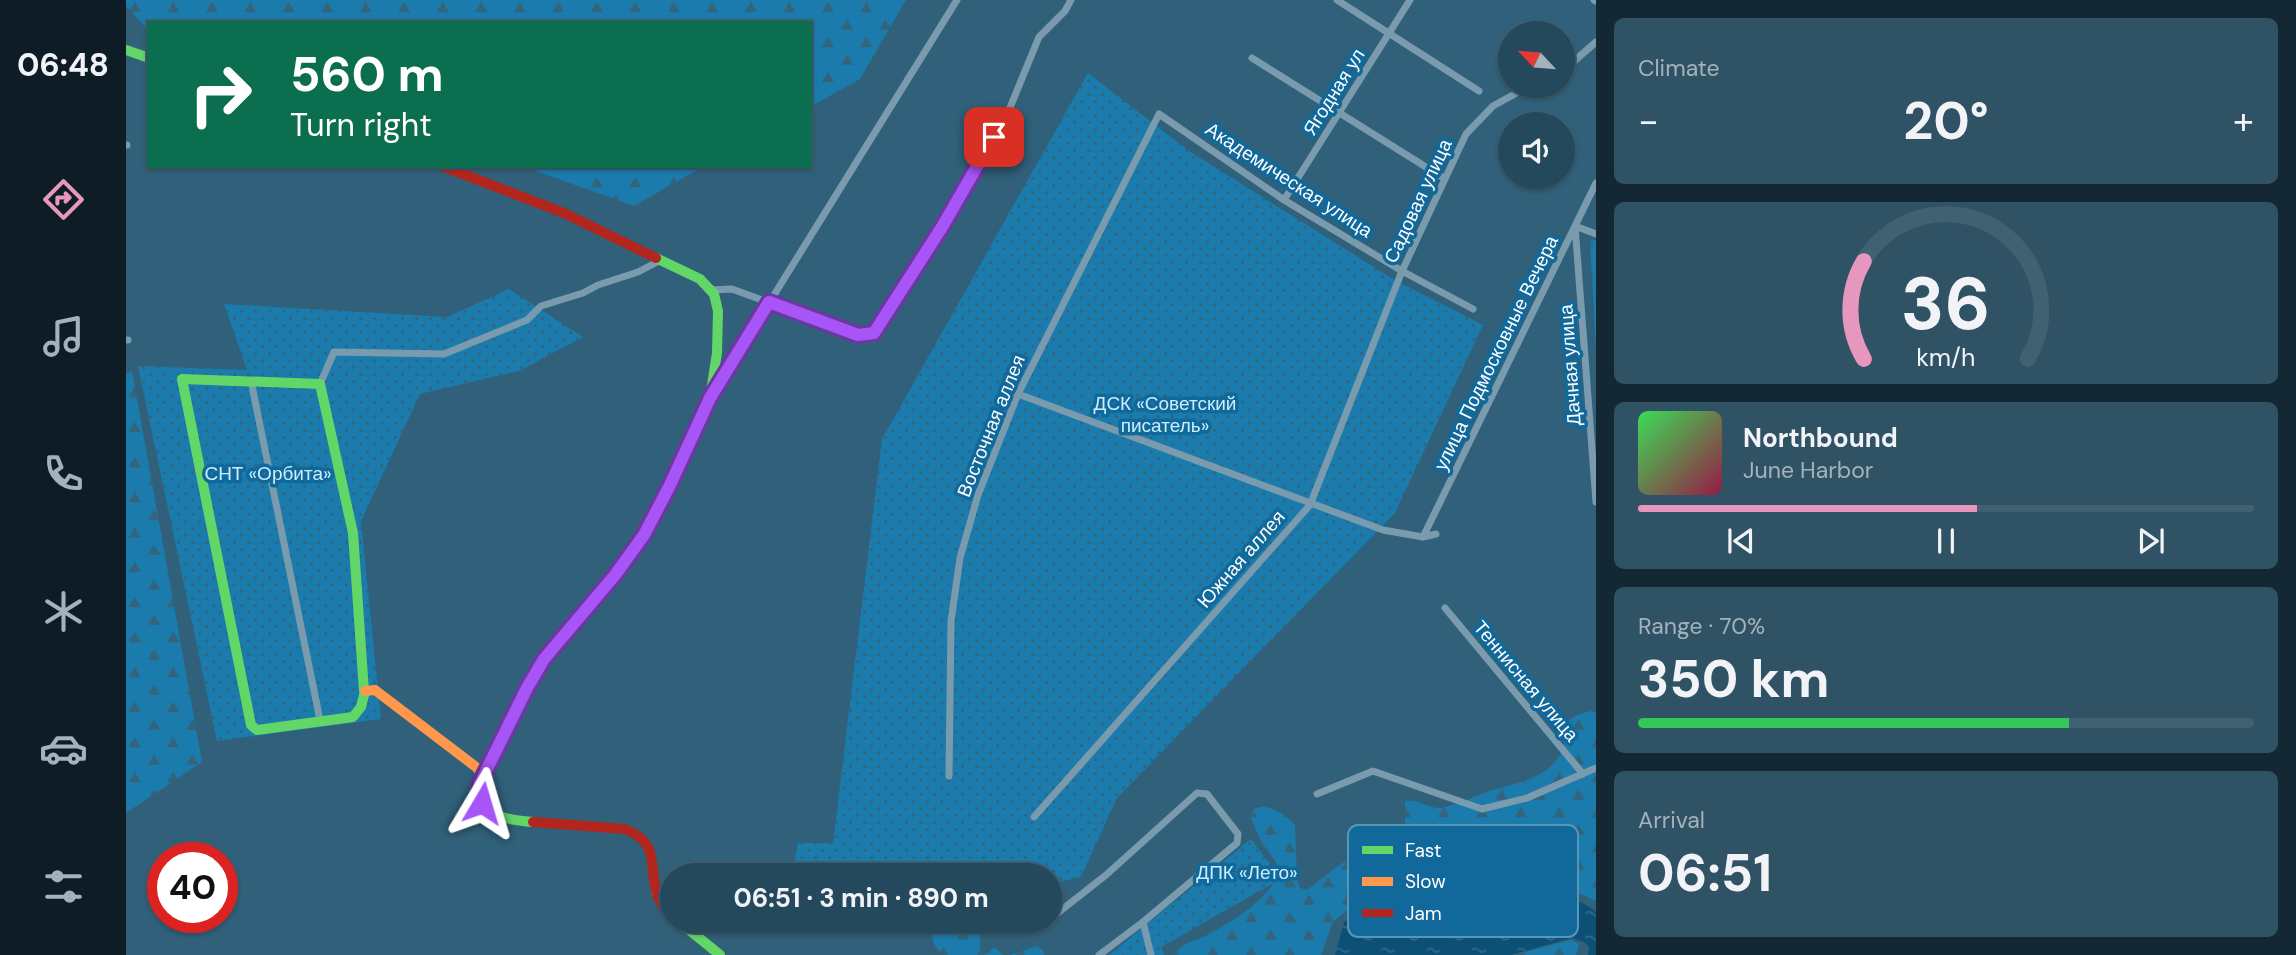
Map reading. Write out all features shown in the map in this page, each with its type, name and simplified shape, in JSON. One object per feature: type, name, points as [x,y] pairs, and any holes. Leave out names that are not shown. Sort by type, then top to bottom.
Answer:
[{"type":"street","points":[[660,904],[655,893],[651,848],[638,833],[625,829],[505,820],[488,811],[482,803],[479,789],[527,688],[544,659],[615,575],[644,535],[710,398],[957,0]]},
{"type":"street","points":[[711,290],[732,289],[858,335],[874,333],[942,227],[1007,115],[1039,37],[1065,11],[1071,0]]},
{"type":"street","points":[[1337,0],[1479,91]]},
{"type":"street","name":"Ягодная ул","points":[[1284,200],[1410,0]]},
{"type":"street","points":[[1575,60],[1596,42]]},
{"type":"street","points":[[126,50],[147,57]]},
{"type":"street","points":[[1252,58],[1445,179]]},
{"type":"street","name":"Садовая улица","points":[[1401,274],[1465,134],[1493,106],[1507,98]]},
{"type":"street","name":"Академическая улица","points":[[1159,114],[1284,200],[1401,274],[1473,309]]},
{"type":"street","name":"Восточная аллея","points":[[949,776],[951,621],[960,558],[978,495],[1018,394],[1159,114]]},
{"type":"street","points":[[447,168],[564,213],[700,279],[716,300],[718,319],[718,353],[710,398]]},
{"type":"street","name":"улица Подмосковные Вечера","points":[[1423,537],[1596,183]]},
{"type":"street","points":[[1575,226],[1596,234]]},
{"type":"street","name":"Дачная улица","points":[[1575,226],[1596,502]]},
{"type":"street","points":[[320,384],[182,379],[248,718],[257,730],[352,717],[361,707],[364,691],[354,533],[320,384],[334,352],[444,355],[527,320],[541,306],[583,293],[662,260]]},
{"type":"street","name":"Южная аллея","points":[[1034,817],[1310,505],[1401,274]]},
{"type":"street","points":[[250,381],[320,720]]},
{"type":"street","points":[[1018,394],[1383,530],[1423,537],[1436,534]]},
{"type":"street","name":"Теннисная улица","points":[[1445,608],[1583,774]]},
{"type":"street","points":[[364,691],[375,690],[476,767],[484,776]]},
{"type":"street","points":[[1317,794],[1373,771],[1482,808],[1527,797],[1596,768]]},
{"type":"street","points":[[1062,909],[1106,875],[1197,793],[1207,794],[1238,834],[1237,843],[1143,922],[1099,955]]},
{"type":"street","points":[[655,893],[660,894]]},
{"type":"street","points":[[1143,922],[1151,955]]},
{"type":"street","points":[[693,933],[720,955]]},
{"type":"green space","points":[[126,0],[906,0],[860,79],[812,106],[812,21],[147,21],[147,29],[126,6]]},
{"type":"green space","name":"ДСК «Советский писатель»","points":[[1088,73],[1189,151],[1393,279],[1483,325],[1395,513],[1117,798],[1081,877],[1062,881],[1062,863],[794,863],[798,843],[833,843],[882,439]]},
{"type":"green space","points":[[528,168],[700,168],[634,206]]},
{"type":"green space","points":[[1596,240],[1596,351],[1590,241]]},
{"type":"green space","name":"СНТ «Орбита»","points":[[509,289],[583,337],[519,371],[420,394],[361,521],[381,719],[217,741],[138,366],[247,370],[224,304],[447,317]]},
{"type":"green space","points":[[132,371],[202,762],[126,813],[126,374]]},
{"type":"green space","points":[[1596,710],[1596,901],[1578,893],[1578,825],[1405,825],[1405,801],[1442,808],[1539,774],[1560,755],[1564,746],[1566,725],[1570,719]]},
{"type":"green space","points":[[1254,809],[1272,809],[1295,825],[1297,880],[1300,888],[1307,890],[1348,860],[1348,910],[1333,922],[1321,955],[1174,955],[1186,944],[1206,936],[1239,916],[1265,894],[1278,877],[1276,862],[1262,843],[1249,814]]},
{"type":"green space","name":"ДПК «Лето»","points":[[1251,839],[1281,879],[1161,947],[1164,955],[1109,955]]},
{"type":"green space","points":[[932,933],[979,933],[981,953],[989,953],[994,947],[1003,955],[944,955],[936,948]]},
{"type":"green space","points":[[1571,940],[1579,944],[1576,955],[1514,955]]},
{"type":"green space","points":[[1037,946],[1043,950],[1044,955],[1010,955]]},
{"type":"water","points":[[1578,901],[1596,912],[1596,955],[1588,955],[1589,947],[1572,938],[1511,955],[1335,955],[1344,922],[1348,920],[1348,937],[1578,937]]},
{"type":"traffic: fast","points":[[126,50],[147,57]]},
{"type":"traffic: fast","points":[[533,822],[506,818],[492,812],[482,799],[479,789],[527,688],[544,659],[632,554],[670,485],[710,398],[717,353],[718,311],[714,294],[700,279],[656,258]]},
{"type":"traffic: fast","points":[[364,691],[353,533],[320,384],[182,379],[251,725],[257,730],[353,717],[361,707],[365,691]]},
{"type":"traffic: fast","points":[[693,933],[720,955]]},
{"type":"traffic: slow","points":[[365,691],[375,690],[476,767],[483,776]]},
{"type":"traffic: jam","points":[[447,168],[564,213],[656,258]]},
{"type":"traffic: jam","points":[[533,822],[625,829],[636,835],[649,848],[660,900]]},
{"type":"route","points":[[482,803],[480,783],[527,688],[544,659],[632,554],[644,535],[710,398],[769,302],[858,335],[867,336],[874,333],[942,227],[994,137]]}]
